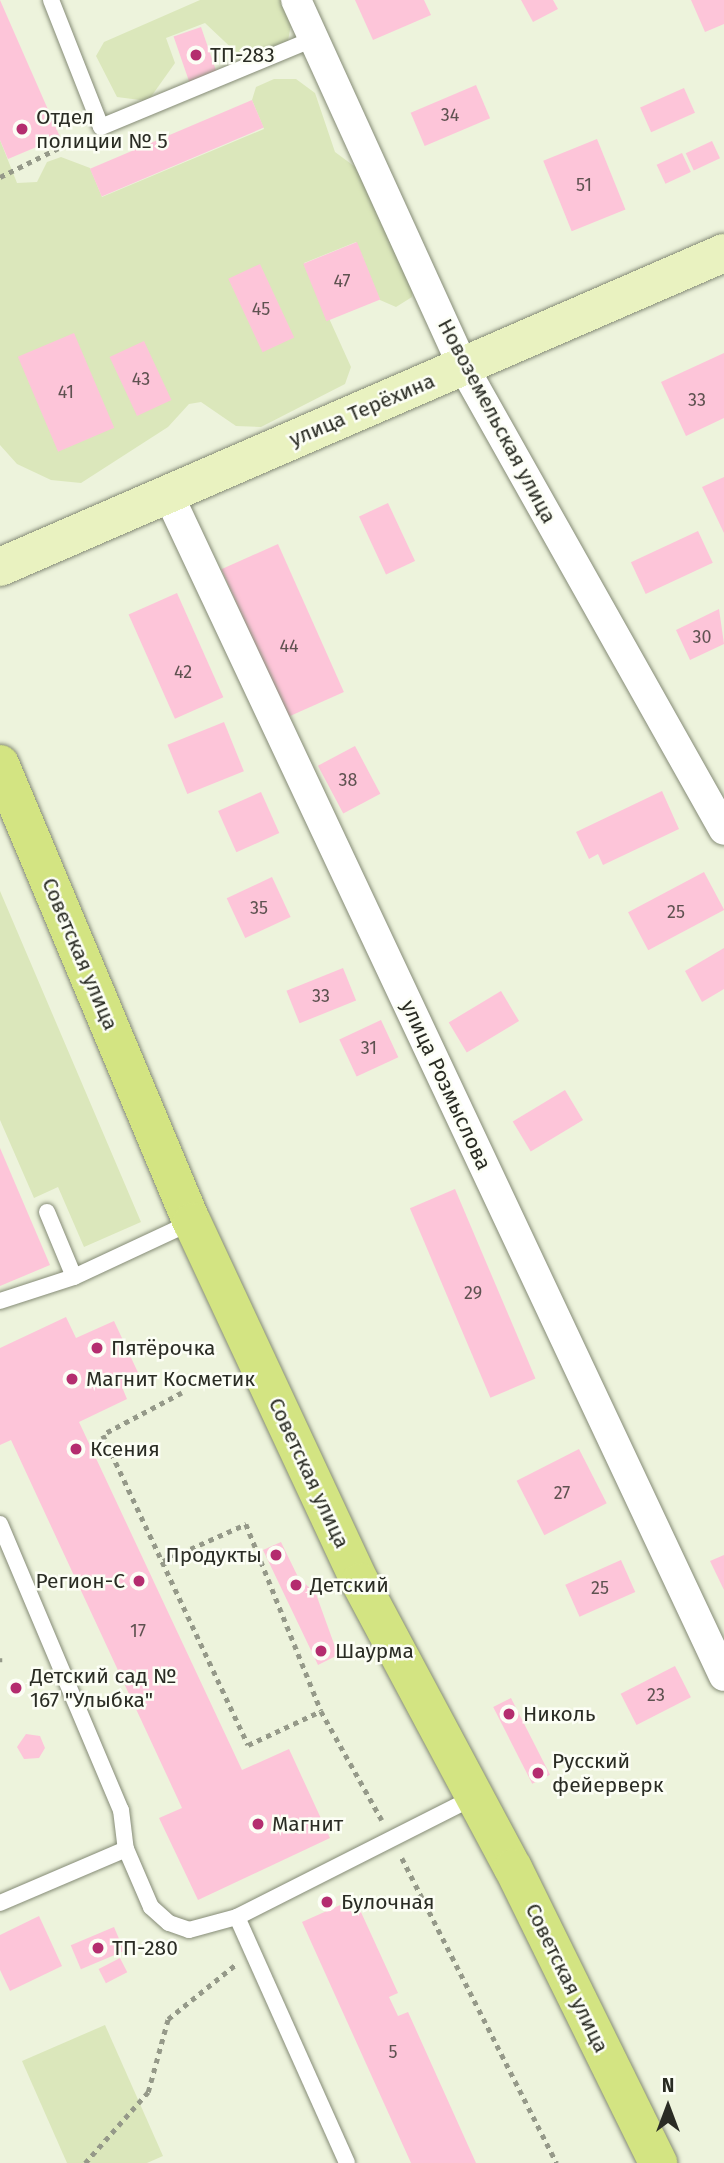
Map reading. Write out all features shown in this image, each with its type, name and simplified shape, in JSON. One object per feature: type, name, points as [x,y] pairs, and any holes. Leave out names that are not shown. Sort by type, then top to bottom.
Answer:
[{"type":"main road","name":"улица Терёхина","points":[[0,567],[724,253]]},
{"type":"main road","name":"Советская улица","points":[[0,764],[192,1222],[360,1582],[474,1798],[658,2163]]},
{"type":"street","name":"Новоземельская улица","points":[[296,0],[463,366],[724,830]]},
{"type":"street","name":"улица Розмыслова","points":[[168,494],[724,1676]]},
{"type":"lane","points":[[51,0],[100,127],[313,39]]},
{"type":"lane","points":[[47,1212],[74,1278]]},
{"type":"lane","points":[[0,1301],[74,1278],[192,1222]]},
{"type":"lane","points":[[0,1524],[121,1810],[125,1849],[151,1908],[169,1923],[189,1930],[237,1917],[474,1798]]},
{"type":"lane","points":[[0,1903],[125,1849]]},
{"type":"lane","points":[[237,1917],[347,2163]]},
{"type":"path","points":[[0,177],[100,127]]},
{"type":"path","points":[[182,1393],[103,1435],[248,1745],[321,1711]]},
{"type":"path","points":[[163,1561],[246,1524]]},
{"type":"path","points":[[85,2163],[148,2092],[168,2019],[253,1952]]},
{"type":"green space","points":[[200,0],[283,0],[292,18],[288,41],[241,57],[205,23],[166,38],[175,63],[148,101],[117,97],[96,56],[104,42]]},
{"type":"green space","points":[[274,79],[296,79],[315,93],[335,152],[358,169],[413,283],[412,297],[396,307],[380,300],[356,242],[304,263],[351,367],[345,384],[261,427],[236,426],[201,402],[189,404],[168,427],[81,483],[51,480],[17,464],[0,445],[0,140],[17,183],[37,182],[47,162],[61,157],[90,168],[102,197],[264,129],[252,100],[256,87]]},
{"type":"green space","points":[[0,891],[141,1222],[84,1247],[58,1187],[34,1198],[0,1120]]},
{"type":"green space","points":[[105,2025],[163,2156],[147,2163],[67,2163],[22,2061]]},
{"type":"building","points":[[0,0],[60,137],[8,159],[0,140]]},
{"type":"building","points":[[355,0],[424,0],[431,15],[373,40]]},
{"type":"building","points":[[521,0],[553,0],[558,9],[533,22]]},
{"type":"building","points":[[691,0],[724,0],[724,24],[705,32]]},
{"type":"building","name":"ТП-283","points":[[201,27],[217,73],[190,83],[174,36]]},
{"type":"building","points":[[476,85],[490,118],[425,146],[411,113]]},
{"type":"building","points":[[684,88],[695,113],[651,132],[640,108]]},
{"type":"building","points":[[252,100],[264,128],[102,196],[90,169]]},
{"type":"building","points":[[597,139],[625,209],[572,231],[543,161]]},
{"type":"building","points":[[712,141],[720,158],[694,170],[686,153]]},
{"type":"building","points":[[682,153],[691,172],[665,184],[657,165]]},
{"type":"building","points":[[357,242],[380,299],[326,321],[303,264]]},
{"type":"building","points":[[260,264],[294,337],[263,352],[228,279]]},
{"type":"building","points":[[74,333],[114,428],[58,452],[18,357]]},
{"type":"building","points":[[144,341],[171,400],[137,416],[110,357]]},
{"type":"building","points":[[724,353],[724,418],[686,436],[661,382]]},
{"type":"building","points":[[724,477],[724,533],[702,487]]},
{"type":"building","points":[[388,503],[415,561],[386,575],[359,517]]},
{"type":"building","points":[[698,531],[713,563],[646,594],[631,562]]},
{"type":"building","points":[[278,544],[344,692],[287,717],[221,569]]},
{"type":"building","points":[[177,593],[223,697],[175,719],[129,615]]},
{"type":"building","points":[[719,609],[724,644],[690,660],[676,630]]},
{"type":"building","points":[[224,722],[244,771],[187,794],[167,745]]},
{"type":"building","points":[[355,746],[380,794],[343,813],[318,766]]},
{"type":"building","points":[[662,791],[679,829],[603,865],[598,854],[589,859],[576,832]]},
{"type":"building","points":[[261,792],[279,833],[236,852],[218,811]]},
{"type":"building","points":[[704,872],[724,910],[648,950],[628,912]]},
{"type":"building","points":[[272,877],[291,917],[245,938],[227,898]]},
{"type":"building","points":[[724,948],[724,989],[702,1002],[685,971]]},
{"type":"building","points":[[343,968],[356,1000],[300,1023],[286,991]]},
{"type":"building","points":[[501,991],[519,1021],[467,1052],[449,1022]]},
{"type":"building","points":[[381,1020],[398,1057],[357,1077],[339,1039]]},
{"type":"building","points":[[565,1090],[583,1120],[531,1151],[513,1121]]},
{"type":"building","points":[[0,1148],[50,1265],[0,1286]]},
{"type":"building","points":[[455,1189],[535,1379],[490,1398],[410,1208]]},
{"type":"building","points":[[66,1317],[76,1338],[114,1321],[141,1379],[122,1387],[127,1399],[79,1422],[242,1770],[289,1749],[330,1838],[198,1900],[159,1818],[182,1808],[11,1440],[0,1445],[0,1348]]},
{"type":"building","points":[[579,1449],[607,1503],[544,1535],[517,1481]]},
{"type":"building","points":[[281,1542],[298,1577],[316,1594],[338,1655],[318,1665],[263,1550]]},
{"type":"building","points":[[724,1555],[724,1590],[710,1561]]},
{"type":"building","points":[[621,1560],[635,1592],[580,1617],[565,1585]]},
{"type":"building","points":[[675,1666],[691,1697],[637,1725],[621,1694]]},
{"type":"building","points":[[511,1698],[550,1775],[532,1784],[493,1707]]},
{"type":"building","points":[[26,1734],[40,1736],[45,1748],[39,1758],[24,1759],[17,1747]]},
{"type":"building","points":[[347,1902],[352,1913],[360,1910],[398,1993],[389,1997],[398,2016],[408,2012],[476,2163],[411,2163],[302,1922]]},
{"type":"building","points":[[39,1916],[62,1966],[10,1991],[0,1970],[0,1935]]},
{"type":"building","name":"ТП-280","points":[[114,1927],[124,1951],[81,1969],[71,1945]]},
{"type":"building","points":[[120,1958],[127,1972],[106,1983],[99,1969]]},
{"type":"place","name":"ТП-283","points":[[196,55]]},
{"type":"place","name":"Отдел полиции № 5","points":[[22,129]]},
{"type":"place","name":"Пятёрочка","points":[[97,1348]]},
{"type":"place","name":"Магнит Косметик","points":[[72,1379]]},
{"type":"place","name":"Ксения","points":[[76,1449]]},
{"type":"place","name":"Продукты","points":[[276,1555]]},
{"type":"place","name":"Регион-С","points":[[139,1581]]},
{"type":"place","name":"Детский","points":[[296,1585]]},
{"type":"place","name":"Шаурма","points":[[321,1651]]},
{"type":"place","name":"Детский сад № 167 \"Улыбка\"","points":[[16,1688]]},
{"type":"place","name":"Николь","points":[[509,1714]]},
{"type":"place","name":"Русский фейерверк","points":[[538,1773]]},
{"type":"place","name":"Магнит","points":[[258,1824]]},
{"type":"place","name":"Булочная","points":[[327,1902]]},
{"type":"place","name":"ТП-280","points":[[98,1948]]}]
